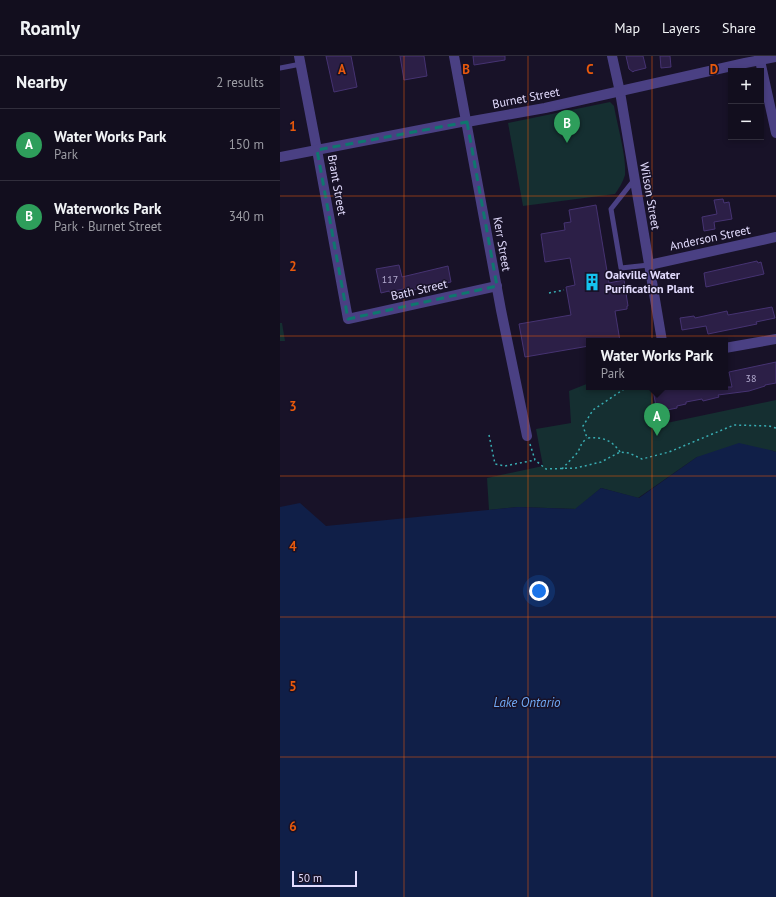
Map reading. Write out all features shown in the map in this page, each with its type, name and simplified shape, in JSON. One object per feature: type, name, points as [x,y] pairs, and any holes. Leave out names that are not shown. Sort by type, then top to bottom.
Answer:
[{"type":"street","name":"Kerr Street","points":[[454,56],[527,436]]},
{"type":"street","name":"Wilson Street","points":[[612,56],[620,92],[661,338]]},
{"type":"street","name":"Burnet Street","points":[[280,156],[545,108],[620,92],[759,58],[776,57]]},
{"type":"street","points":[[759,58],[776,133]]},
{"type":"street","name":"Brant Street","points":[[300,60],[348,319]]},
{"type":"street","name":"Anderson Street","points":[[649,265],[776,237]]},
{"type":"street","name":"Bath Street","points":[[348,319],[497,286]]},
{"type":"street","points":[[728,347],[776,339]]},
{"type":"lane","points":[[280,68],[300,60]]},
{"type":"lane","points":[[634,180],[611,209],[621,268],[649,265]]},
{"type":"path","points":[[549,293],[564,290]]},
{"type":"path","points":[[587,438],[583,426],[590,413],[623,390]]},
{"type":"path","points":[[527,436],[535,460],[546,470],[576,468],[601,462],[620,452],[629,453],[642,459],[669,452],[734,424],[768,426],[776,428]]},
{"type":"path","points":[[489,435],[495,464],[505,466],[535,460]]},
{"type":"path","points":[[562,469],[578,452],[582,442],[587,438],[599,437],[614,444],[620,452]]},
{"type":"highlighted area","points":[[467,122],[497,286],[348,319],[317,150]]},
{"type":"green space","points":[[610,102],[614,106],[625,168],[624,178],[615,194],[523,206],[508,123]]},
{"type":"green space","points":[[280,323],[282,323],[285,341],[280,341]]},
{"type":"green space","points":[[586,384],[586,390],[651,390],[657,425],[776,400],[776,452],[770,450],[697,457],[638,498],[601,488],[576,509],[518,507],[489,510],[487,478],[543,466],[536,429],[571,423],[569,391]]},
{"type":"water","name":"Lake Ontario","points":[[739,443],[776,452],[776,897],[280,897],[280,507],[300,503],[326,526],[518,507],[575,509],[601,488],[639,498],[697,457]]},
{"type":"building","points":[[326,56],[351,56],[357,87],[334,92]]},
{"type":"building","points":[[400,56],[424,56],[427,76],[404,80]]},
{"type":"building","points":[[473,56],[505,56],[505,60],[474,65]]},
{"type":"building","points":[[626,56],[643,56],[646,68],[633,72],[629,69]]},
{"type":"building","points":[[660,56],[670,56],[671,67],[661,68]]},
{"type":"building","points":[[723,199],[724,203],[729,202],[732,219],[714,222],[715,229],[704,231],[702,217],[717,214],[714,200]]},
{"type":"building","name":"Oakville Water Purification Plant","points":[[596,205],[609,283],[624,280],[628,306],[627,309],[615,311],[620,338],[586,338],[586,347],[525,357],[519,324],[571,315],[566,287],[575,285],[570,258],[545,262],[541,234],[565,230],[564,223],[571,222],[569,210]]},
{"type":"building","points":[[757,261],[758,263],[761,262],[764,274],[706,287],[704,273]]},
{"type":"building","points":[[399,265],[402,277],[448,266],[451,282],[409,291],[408,288],[381,293],[376,269]]},
{"type":"building","points":[[772,307],[775,318],[756,322],[757,324],[708,334],[706,326],[682,330],[680,318],[694,316],[695,318],[727,311],[728,315]]},
{"type":"building","points":[[776,362],[776,383],[765,385],[749,391],[718,395],[719,397],[703,401],[702,399],[686,402],[686,404],[677,406],[677,408],[657,412],[653,390],[728,390],[728,387],[732,387],[729,372]]},
{"type":"place","name":"Waterworks Park","points":[[567,143]]},
{"type":"place","name":"Oakville Water Purification Plant","points":[[592,282]]},
{"type":"place","name":"Water Works Park","points":[[657,436]]}]
